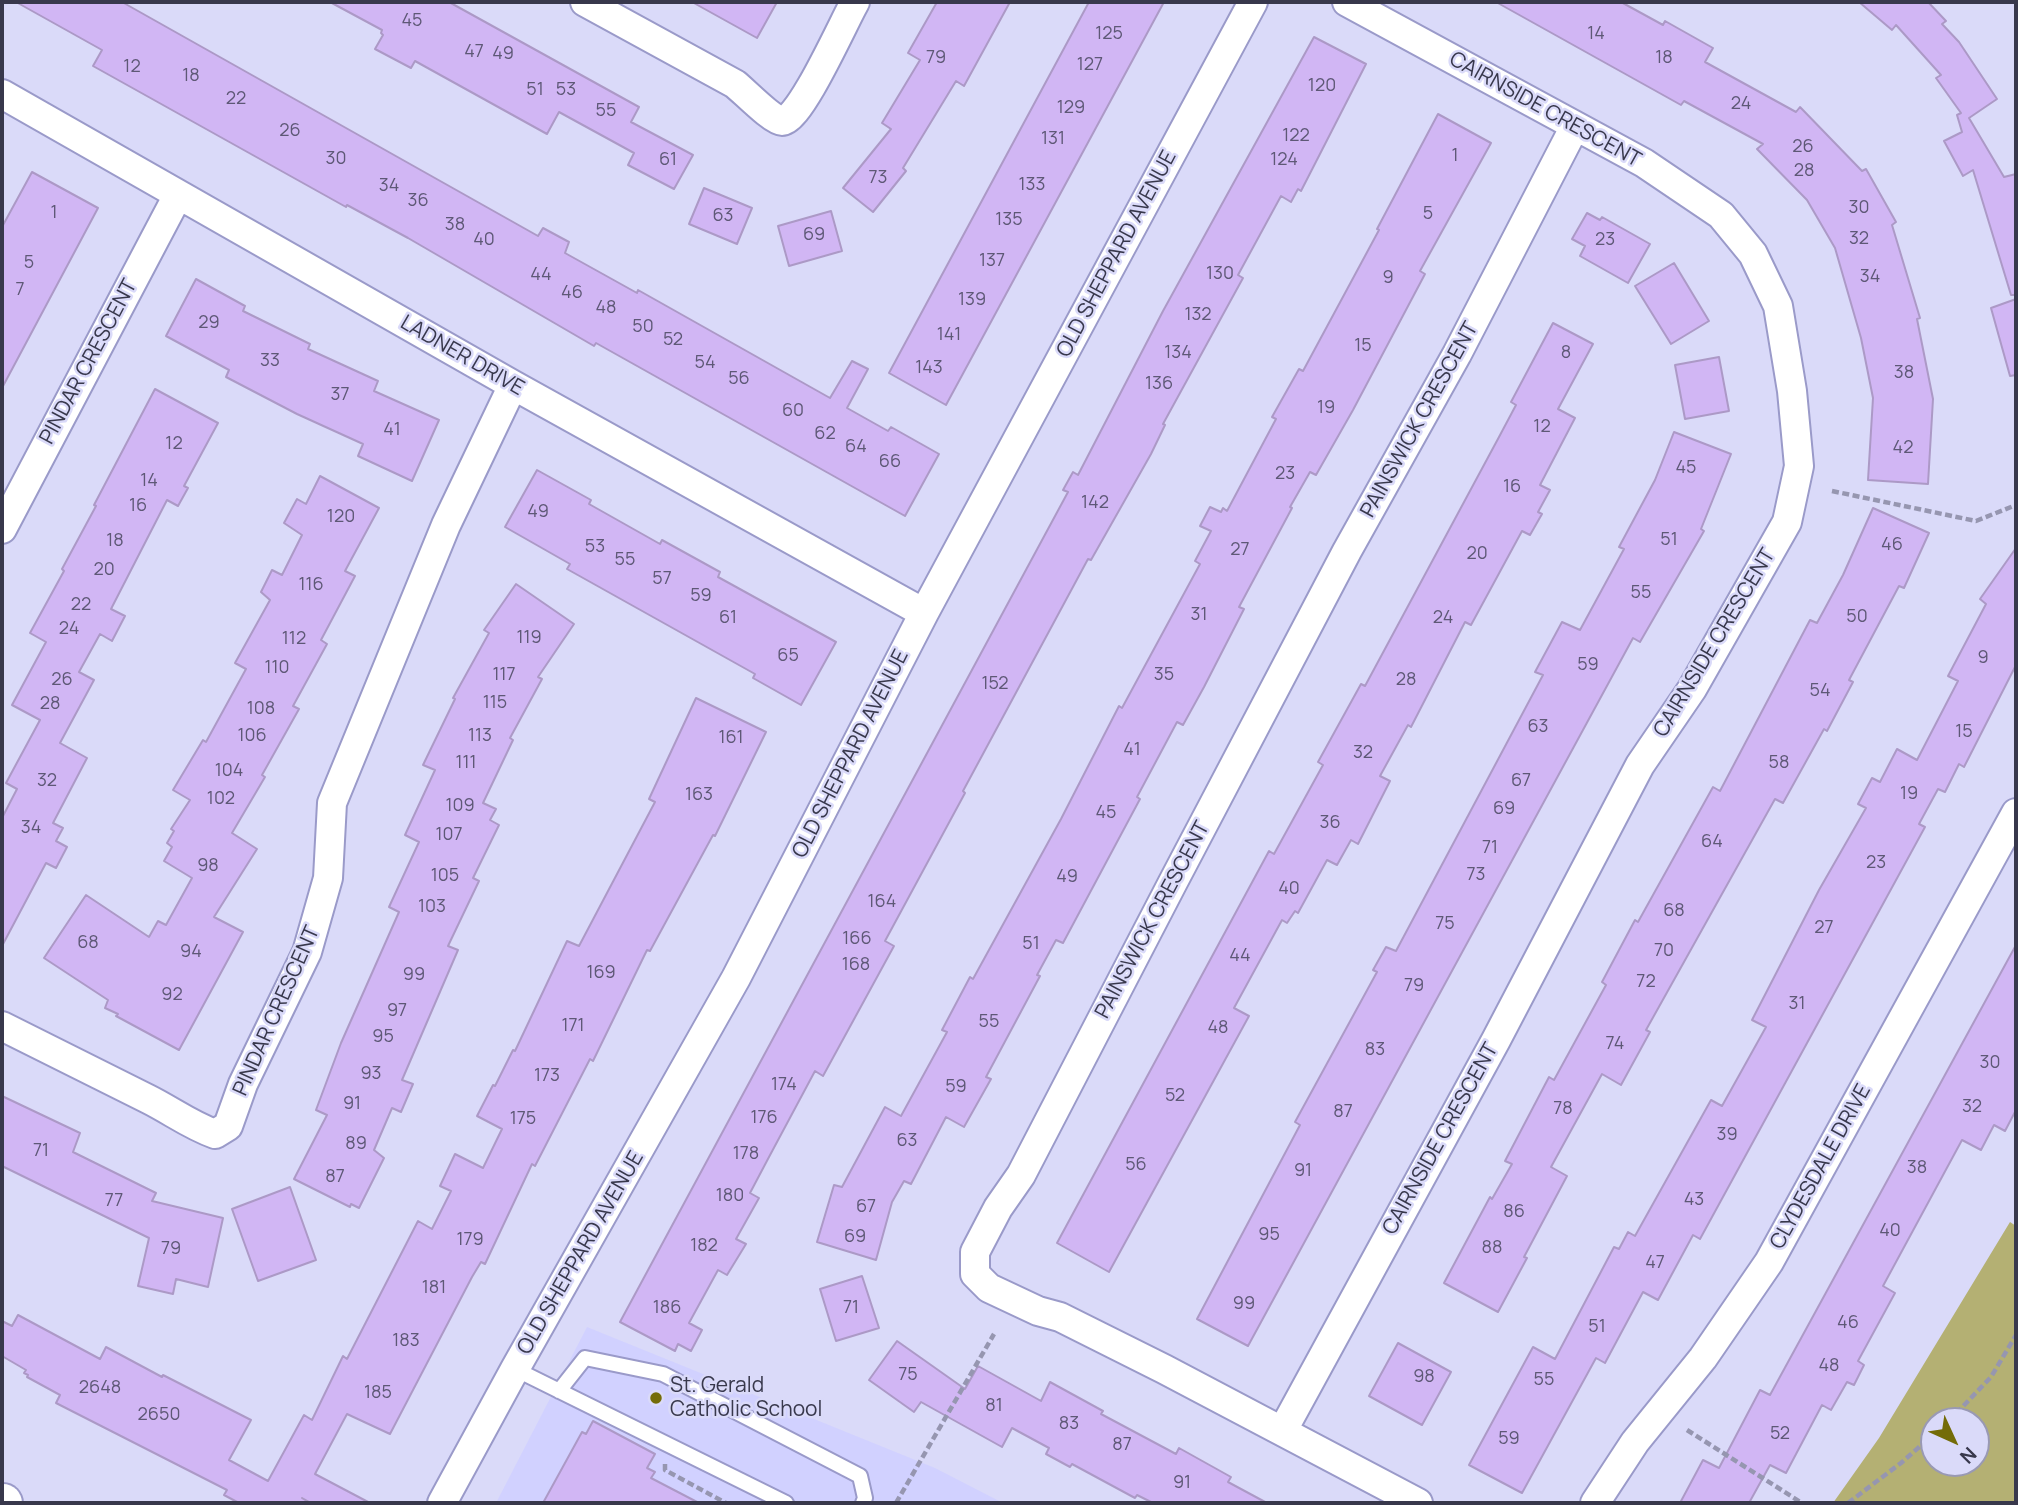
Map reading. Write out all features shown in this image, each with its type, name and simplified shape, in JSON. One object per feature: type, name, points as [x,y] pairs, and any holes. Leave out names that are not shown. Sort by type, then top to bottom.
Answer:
[{"type":"street","points":[[585,2],[735,84],[774,118],[782,121],[790,118],[807,97],[855,2]]},
{"type":"street","name":"OLD SHEPPARD AVENUE","points":[[442,1503],[736,978],[924,613],[1253,2]]},
{"type":"street","name":"CAIRNSIDE CRESCENT","points":[[1283,1430],[1496,1040],[1640,765],[1692,689],[1787,522],[1799,466],[1792,391],[1778,306],[1753,254],[1721,215],[1644,163],[1347,2]]},
{"type":"street","name":"LADNER DRIVE","points":[[2,94],[513,385],[924,613]]},
{"type":"street","name":"PAINSWICK CRESCENT","points":[[1418,1503],[1283,1430],[1060,1317],[1038,1311],[989,1288],[975,1274],[975,1252],[998,1208],[1021,1175],[1191,847],[1341,564],[1457,354],[1575,126]]},
{"type":"street","name":"PINDAR CRESCENT","points":[[2,529],[178,195]]},
{"type":"street","name":"PINDAR CRESCENT","points":[[2,1026],[148,1099],[190,1125],[215,1134],[228,1126],[243,1084],[307,953],[328,878],[329,833],[336,792],[446,525],[513,385]]},
{"type":"street","name":"CLYDESDALE DRIVE","points":[[1595,1503],[1635,1442],[1703,1358],[1769,1262],[2016,813]]},
{"type":"lane","points":[[559,1391],[585,1358],[663,1374],[860,1476],[865,1498],[863,1503]]},
{"type":"lane","points":[[515,1369],[786,1503]]},
{"type":"path","points":[[1832,491],[1976,521],[2016,505]]},
{"type":"path","points":[[896,1503],[994,1334]]},
{"type":"path","points":[[1962,1407],[1991,1377],[2016,1335]]},
{"type":"path","points":[[1687,1430],[1802,1503]]},
{"type":"path","points":[[1848,1503],[1920,1447]]},
{"type":"shaded area","points":[[2010,1222],[2016,1226],[2016,1503],[1833,1503],[1879,1438]]},
{"type":"shaded area","name":"St. Gerald Catholic School","points":[[587,1327],[935,1468],[1003,1503],[496,1503]]},
{"type":"building","points":[[16,2],[122,2],[538,236],[543,228],[569,242],[565,253],[637,293],[638,290],[830,398],[852,361],[868,369],[847,408],[888,431],[891,427],[939,454],[905,516],[596,343],[594,346],[408,238],[347,205],[346,207],[93,66],[102,50]]},
{"type":"building","points":[[330,2],[449,2],[639,107],[631,122],[693,155],[674,189],[628,165],[634,153],[559,112],[547,134],[415,61],[411,68],[375,49],[383,35],[382,30]]},
{"type":"building","points":[[692,2],[777,2],[757,38]]},
{"type":"building","points":[[937,2],[1010,2],[964,86],[956,81],[903,168],[906,171],[873,212],[843,188],[891,129],[882,123],[920,60],[908,53]]},
{"type":"building","points":[[1089,2],[1164,2],[946,405],[889,373]]},
{"type":"building","points":[[1496,2],[1621,2],[1663,25],[1665,21],[1713,48],[1705,62],[1796,112],[1800,107],[1862,171],[1866,169],[1896,222],[1892,225],[1920,318],[1917,319],[1933,399],[1928,484],[1868,480],[1873,398],[1861,338],[1835,248],[1807,200],[1757,149],[1763,144],[1684,101],[1681,105]]},
{"type":"building","points":[[1859,2],[1928,2],[1946,21],[1942,24],[1959,42],[1997,99],[1969,118],[2004,177],[2016,174],[2016,295],[2011,295],[1973,170],[1963,176],[1944,141],[1962,132],[1957,115],[1961,113],[1936,78],[1941,75],[1896,25],[1892,30]]},
{"type":"building","points":[[1314,37],[1366,64],[1301,191],[1298,189],[1291,202],[1281,196],[1238,275],[1243,278],[1163,424],[1165,425],[1151,454],[1091,560],[1088,559],[885,941],[894,946],[823,1076],[815,1071],[750,1193],[759,1198],[736,1239],[746,1244],[727,1275],[718,1270],[689,1323],[702,1330],[691,1351],[678,1344],[675,1351],[620,1322],[1068,492],[1063,490],[1073,472],[1078,475],[1163,311]]},
{"type":"building","points":[[1438,114],[1491,143],[1420,271],[1425,274],[1353,410],[1316,475],[1310,472],[1290,507],[1292,508],[1239,607],[1244,609],[1204,687],[1183,725],[1177,722],[1137,797],[1140,799],[1063,943],[1056,940],[1037,975],[1040,976],[986,1077],[991,1079],[964,1127],[946,1117],[911,1184],[904,1181],[892,1202],[876,1260],[817,1242],[834,1185],[842,1187],[885,1107],[901,1116],[947,1032],[942,1030],[970,977],[973,979],[1061,819],[1119,706],[1122,708],[1200,564],[1195,561],[1211,531],[1200,526],[1210,507],[1221,512],[1223,508],[1227,511],[1276,419],[1272,417],[1299,369],[1303,371]]},
{"type":"building","points":[[32,172],[98,208],[2,388],[2,227]]},
{"type":"building","points":[[704,188],[752,208],[737,244],[689,224]]},
{"type":"building","points":[[831,211],[842,251],[789,266],[778,226]]},
{"type":"building","points":[[1587,213],[1600,220],[1602,217],[1650,244],[1628,283],[1580,256],[1585,246],[1572,239]]},
{"type":"building","points":[[1674,263],[1709,321],[1671,344],[1635,286]]},
{"type":"building","points":[[196,279],[245,306],[243,311],[310,344],[308,349],[378,381],[374,391],[439,420],[412,481],[358,456],[363,444],[226,377],[229,370],[166,336]]},
{"type":"building","points":[[2016,299],[2016,375],[2010,376],[1991,308]]},
{"type":"building","points":[[1553,323],[1593,344],[1558,409],[1575,418],[1540,485],[1550,490],[1538,512],[1542,514],[1530,535],[1522,531],[1471,625],[1465,622],[1411,727],[1408,725],[1380,776],[1390,781],[1358,844],[1351,840],[1337,865],[1327,860],[1298,913],[1295,911],[1287,923],[1282,920],[1234,1008],[1249,1016],[1109,1272],[1057,1243],[1269,851],[1274,854],[1323,765],[1318,762],[1361,684],[1365,686],[1499,437],[1516,405],[1511,402]]},
{"type":"building","points":[[1719,357],[1729,411],[1685,419],[1675,365]]},
{"type":"building","points":[[155,389],[218,423],[184,486],[188,488],[178,506],[167,500],[111,609],[125,616],[112,641],[100,634],[79,672],[94,680],[60,743],[87,758],[53,823],[63,828],[56,841],[67,847],[56,868],[46,863],[2,946],[2,818],[17,789],[6,783],[40,720],[12,705],[46,642],[30,633]]},
{"type":"building","points":[[1674,432],[1731,454],[1701,529],[1704,531],[1640,642],[1633,638],[1248,1346],[1197,1319],[1300,1125],[1295,1122],[1377,972],[1373,970],[1386,947],[1396,951],[1543,675],[1535,672],[1562,622],[1580,630],[1624,549],[1619,547],[1655,480]]},
{"type":"building","points":[[537,470],[591,500],[589,504],[660,544],[662,540],[720,572],[718,577],[836,642],[801,705],[753,678],[755,674],[567,569],[570,564],[505,527]]},
{"type":"building","points":[[320,476],[379,508],[345,571],[355,576],[321,640],[327,644],[293,706],[299,709],[262,775],[265,777],[232,833],[257,849],[214,917],[243,932],[179,1050],[116,1016],[118,1014],[105,1008],[108,1000],[44,958],[86,895],[149,937],[158,921],[166,925],[192,878],[164,861],[172,847],[167,843],[174,831],[171,829],[190,800],[173,790],[203,740],[206,742],[246,669],[235,663],[270,600],[261,592],[272,570],[282,575],[302,535],[284,523],[297,499],[306,504]]},
{"type":"building","points":[[1873,508],[1929,533],[1904,588],[1899,586],[1849,680],[1853,682],[1827,731],[1824,729],[1783,803],[1775,799],[1646,1030],[1650,1032],[1621,1085],[1602,1074],[1551,1167],[1567,1176],[1498,1312],[1444,1283],[1490,1197],[1492,1199],[1512,1164],[1505,1161],[1549,1077],[1554,1080],[1606,985],[1602,982],[1635,920],[1638,922],[1713,787],[1720,791],[1810,620],[1817,623],[1843,575]]},
{"type":"building","points":[[2016,548],[2016,665],[1964,767],[1959,764],[1945,792],[1938,789],[1919,824],[1925,827],[1700,1239],[1693,1235],[1658,1300],[1643,1292],[1605,1363],[1596,1358],[1522,1493],[1469,1465],[1533,1347],[1555,1359],[1614,1247],[1619,1249],[1628,1232],[1635,1236],[1711,1100],[1722,1106],[1766,1027],[1752,1020],[1819,890],[1866,808],[1858,804],[1872,778],[1880,782],[1897,749],[1917,760],[1958,681],[1948,676],[1986,604],[1980,599]]},
{"type":"building","points":[[516,584],[574,624],[538,677],[542,679],[510,738],[513,740],[483,803],[496,809],[490,820],[499,825],[473,878],[479,881],[448,946],[458,950],[402,1080],[413,1084],[401,1112],[392,1108],[374,1150],[384,1158],[359,1208],[351,1204],[350,1207],[294,1179],[327,1115],[316,1110],[341,1043],[399,912],[389,907],[419,842],[405,835],[435,770],[423,765],[455,699],[453,698],[489,633],[484,630]]},
{"type":"building","points":[[696,698],[766,732],[715,836],[713,835],[650,951],[647,950],[593,1061],[590,1059],[535,1166],[532,1164],[485,1264],[481,1262],[472,1277],[390,1434],[347,1414],[315,1474],[370,1503],[311,1503],[302,1498],[310,1503],[239,1503],[224,1495],[227,1490],[56,1403],[60,1395],[27,1377],[24,1373],[26,1370],[2,1356],[2,1321],[12,1326],[18,1315],[100,1359],[106,1347],[251,1420],[229,1460],[268,1481],[304,1415],[312,1420],[343,1356],[347,1359],[418,1221],[432,1229],[451,1191],[440,1186],[455,1154],[483,1168],[502,1129],[477,1116],[513,1050],[515,1051],[567,941],[579,946],[655,802],[649,799]]},
{"type":"building","points":[[2016,945],[2016,1110],[2005,1131],[1994,1125],[1981,1150],[1962,1140],[1883,1286],[1895,1293],[1858,1361],[1864,1365],[1854,1385],[1847,1382],[1831,1410],[1822,1405],[1786,1473],[1770,1465],[1749,1503],[1680,1503],[1703,1460],[1719,1468],[1760,1390],[1770,1395]]},
{"type":"building","points":[[2,1096],[80,1133],[73,1152],[156,1193],[152,1201],[223,1218],[208,1287],[176,1279],[173,1294],[138,1286],[149,1238],[2,1166]]},
{"type":"building","points":[[290,1187],[316,1260],[258,1281],[232,1209]]},
{"type":"building","points":[[862,1276],[879,1328],[836,1341],[820,1289]]},
{"type":"building","points":[[897,1341],[965,1389],[978,1366],[1041,1401],[1050,1382],[1103,1411],[1101,1414],[1176,1454],[1179,1448],[1231,1477],[1228,1482],[1267,1503],[1153,1503],[1137,1495],[1135,1498],[1072,1464],[1070,1467],[1046,1454],[1049,1448],[1012,1428],[1002,1447],[921,1402],[914,1412],[869,1380]]},
{"type":"building","points":[[1398,1343],[1451,1372],[1422,1425],[1369,1396]]},
{"type":"building","points":[[593,1421],[655,1454],[647,1468],[655,1472],[651,1478],[699,1503],[543,1503],[582,1432],[586,1434]]},
{"type":"place","name":"St. Gerald Catholic School","points":[[656,1398]]}]
